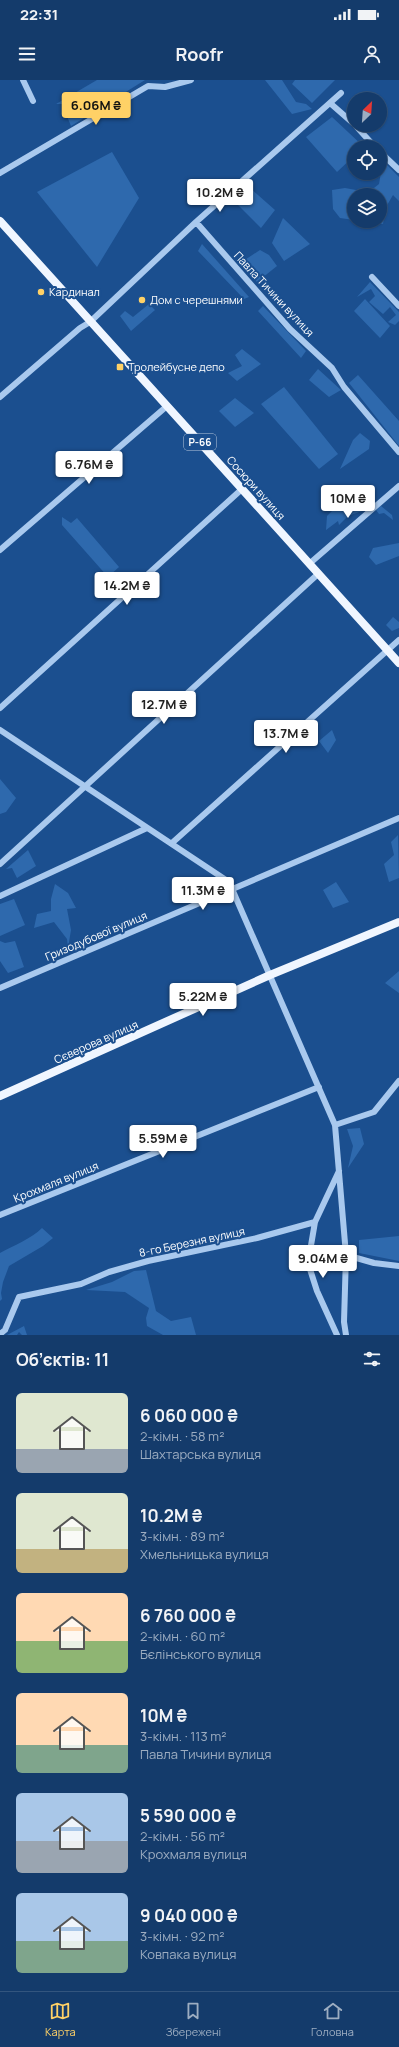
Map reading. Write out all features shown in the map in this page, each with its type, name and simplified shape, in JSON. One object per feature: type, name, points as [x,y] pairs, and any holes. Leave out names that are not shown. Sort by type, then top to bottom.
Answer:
[{"type":"main road","name":"Сосюри вулиця","points":[[0,221],[38,261],[90,322],[399,664]]},
{"type":"main road","name":"Сєверова вулиця","points":[[0,1096],[270,975],[399,922]]},
{"type":"street","points":[[24,80],[33,101]]},
{"type":"street","points":[[0,173],[148,86],[165,87],[191,80]]},
{"type":"street","points":[[0,397],[80,328],[90,322],[196,222],[341,93]]},
{"type":"street","points":[[330,103],[347,119]]},
{"type":"street","points":[[361,132],[368,140]]},
{"type":"street","points":[[387,159],[399,170]]},
{"type":"street","name":"Павла Тичини вулиця","points":[[196,222],[290,329],[332,368],[344,387],[399,452]]},
{"type":"street","points":[[372,277],[399,306]]},
{"type":"street","points":[[0,550],[167,406]]},
{"type":"street","points":[[309,564],[399,486]]},
{"type":"street","points":[[0,708],[242,490]]},
{"type":"street","points":[[0,864],[83,786],[318,574]]},
{"type":"street","points":[[172,843],[399,640]]},
{"type":"street","points":[[0,730],[229,882],[335,1125],[346,1255],[344,1322],[346,1335]]},
{"type":"street","name":"Гризодубової вулиця","points":[[0,988],[399,818]]},
{"type":"street","points":[[0,896],[147,828]]},
{"type":"street","points":[[335,1125],[374,1112],[399,1081]]},
{"type":"street","name":"Крохмаля вулиця","points":[[0,1215],[319,1087]]},
{"type":"street","points":[[336,1335],[308,1263],[315,1222],[339,1170]]},
{"type":"street","name":"8-го Березня вулиця","points":[[0,1334],[5,1330],[20,1296],[81,1284],[109,1272],[148,1261],[257,1238],[315,1222]]},
{"type":"street","points":[[346,1255],[374,1263],[399,1266]]},
{"type":"shaded area","points":[[97,80],[145,80],[71,126],[62,104],[56,104]]},
{"type":"shaded area","points":[[265,80],[282,80],[296,102],[306,104],[312,109],[292,114]]},
{"type":"shaded area","points":[[295,80],[335,80],[312,103],[292,84]]},
{"type":"shaded area","points":[[332,117],[357,140],[347,140],[347,163],[337,172],[306,137]]},
{"type":"shaded area","points":[[112,152],[139,198],[97,267],[37,192]]},
{"type":"shaded area","points":[[387,165],[399,177],[399,201],[393,195],[387,205],[387,188],[374,188],[379,184],[380,180],[387,180]]},
{"type":"shaded area","points":[[249,187],[275,210],[261,228],[237,204]]},
{"type":"shaded area","points":[[347,188],[347,219],[340,218],[333,209],[332,190]]},
{"type":"shaded area","points":[[283,218],[310,244],[284,261],[272,243]]},
{"type":"shaded area","points":[[202,244],[249,297],[244,299],[198,251]]},
{"type":"shaded area","points":[[260,250],[269,255],[277,266],[257,282],[240,263]]},
{"type":"shaded area","points":[[370,282],[399,312],[399,321],[395,325],[388,322],[396,315],[390,307],[383,314],[369,302],[375,296],[371,289],[357,297]]},
{"type":"shaded area","points":[[365,299],[390,326],[380,338],[354,311]]},
{"type":"shaded area","points":[[149,304],[155,310],[131,331],[120,316],[125,311],[133,317]]},
{"type":"shaded area","points":[[263,306],[306,351],[301,358],[258,311]]},
{"type":"shaded area","points":[[242,349],[261,364],[237,381],[228,373],[242,366],[235,355]]},
{"type":"shaded area","points":[[318,369],[341,390],[329,397],[309,380]]},
{"type":"shaded area","points":[[358,375],[399,421],[399,446],[349,383]]},
{"type":"shaded area","points":[[284,387],[338,454],[319,469],[261,404]]},
{"type":"shaded area","points":[[235,398],[254,413],[235,427],[219,411]]},
{"type":"shaded area","points":[[360,433],[370,441],[369,449],[340,469],[353,440]]},
{"type":"shaded area","points":[[349,494],[370,494],[373,499],[362,511],[348,516],[339,525],[338,521],[326,530],[327,516]]},
{"type":"shaded area","points":[[381,506],[392,515],[393,520],[384,513],[379,514],[376,510]]},
{"type":"shaded area","points":[[62,517],[71,523],[77,518],[119,567],[108,577],[62,525]]},
{"type":"shaded area","points":[[399,543],[399,556],[376,565],[369,557],[373,548]]},
{"type":"shaded area","points":[[393,617],[399,622],[399,628],[392,631],[386,625]]},
{"type":"shaded area","points":[[332,730],[336,740],[328,753],[319,741]]},
{"type":"shaded area","points":[[0,779],[16,798],[6,812],[0,814]]},
{"type":"shaded area","points":[[398,835],[399,878],[389,882],[384,864],[394,855],[391,842]]},
{"type":"shaded area","points":[[28,850],[36,866],[17,878],[12,868],[6,869]]},
{"type":"shaded area","points":[[336,882],[349,902],[333,908],[323,890]]},
{"type":"shaded area","points":[[55,884],[68,893],[76,908],[67,909],[71,930],[68,948],[67,939],[54,922],[34,928],[37,914],[51,911],[51,899]]},
{"type":"shaded area","points":[[14,899],[25,925],[0,936],[0,904]]},
{"type":"shaded area","points":[[0,941],[5,943],[15,941],[24,967],[8,973],[0,961]]},
{"type":"shaded area","points":[[399,971],[399,993],[385,983]]},
{"type":"shaded area","points":[[360,1128],[364,1144],[348,1168],[353,1146],[347,1129]]},
{"type":"shaded area","points":[[42,1228],[53,1238],[43,1246],[9,1266],[3,1282],[1,1293],[2,1299],[0,1301],[0,1253],[28,1238]]},
{"type":"shaded area","points":[[399,1236],[399,1261],[359,1253],[359,1240]]},
{"type":"shaded area","points":[[146,1270],[156,1311],[171,1321],[191,1317],[196,1335],[163,1335],[147,1326],[146,1318],[149,1308],[125,1292],[86,1290],[112,1282],[134,1271]]},
{"type":"shaded area","points":[[24,1326],[27,1335],[22,1335],[19,1332],[17,1335],[7,1335]]},
{"type":"place","name":"Кардинал","points":[[41,292]]},
{"type":"place","name":"Дом с черешнями","points":[[142,300]]},
{"type":"place","name":"Тролейбусне депо","points":[[120,367]]}]
